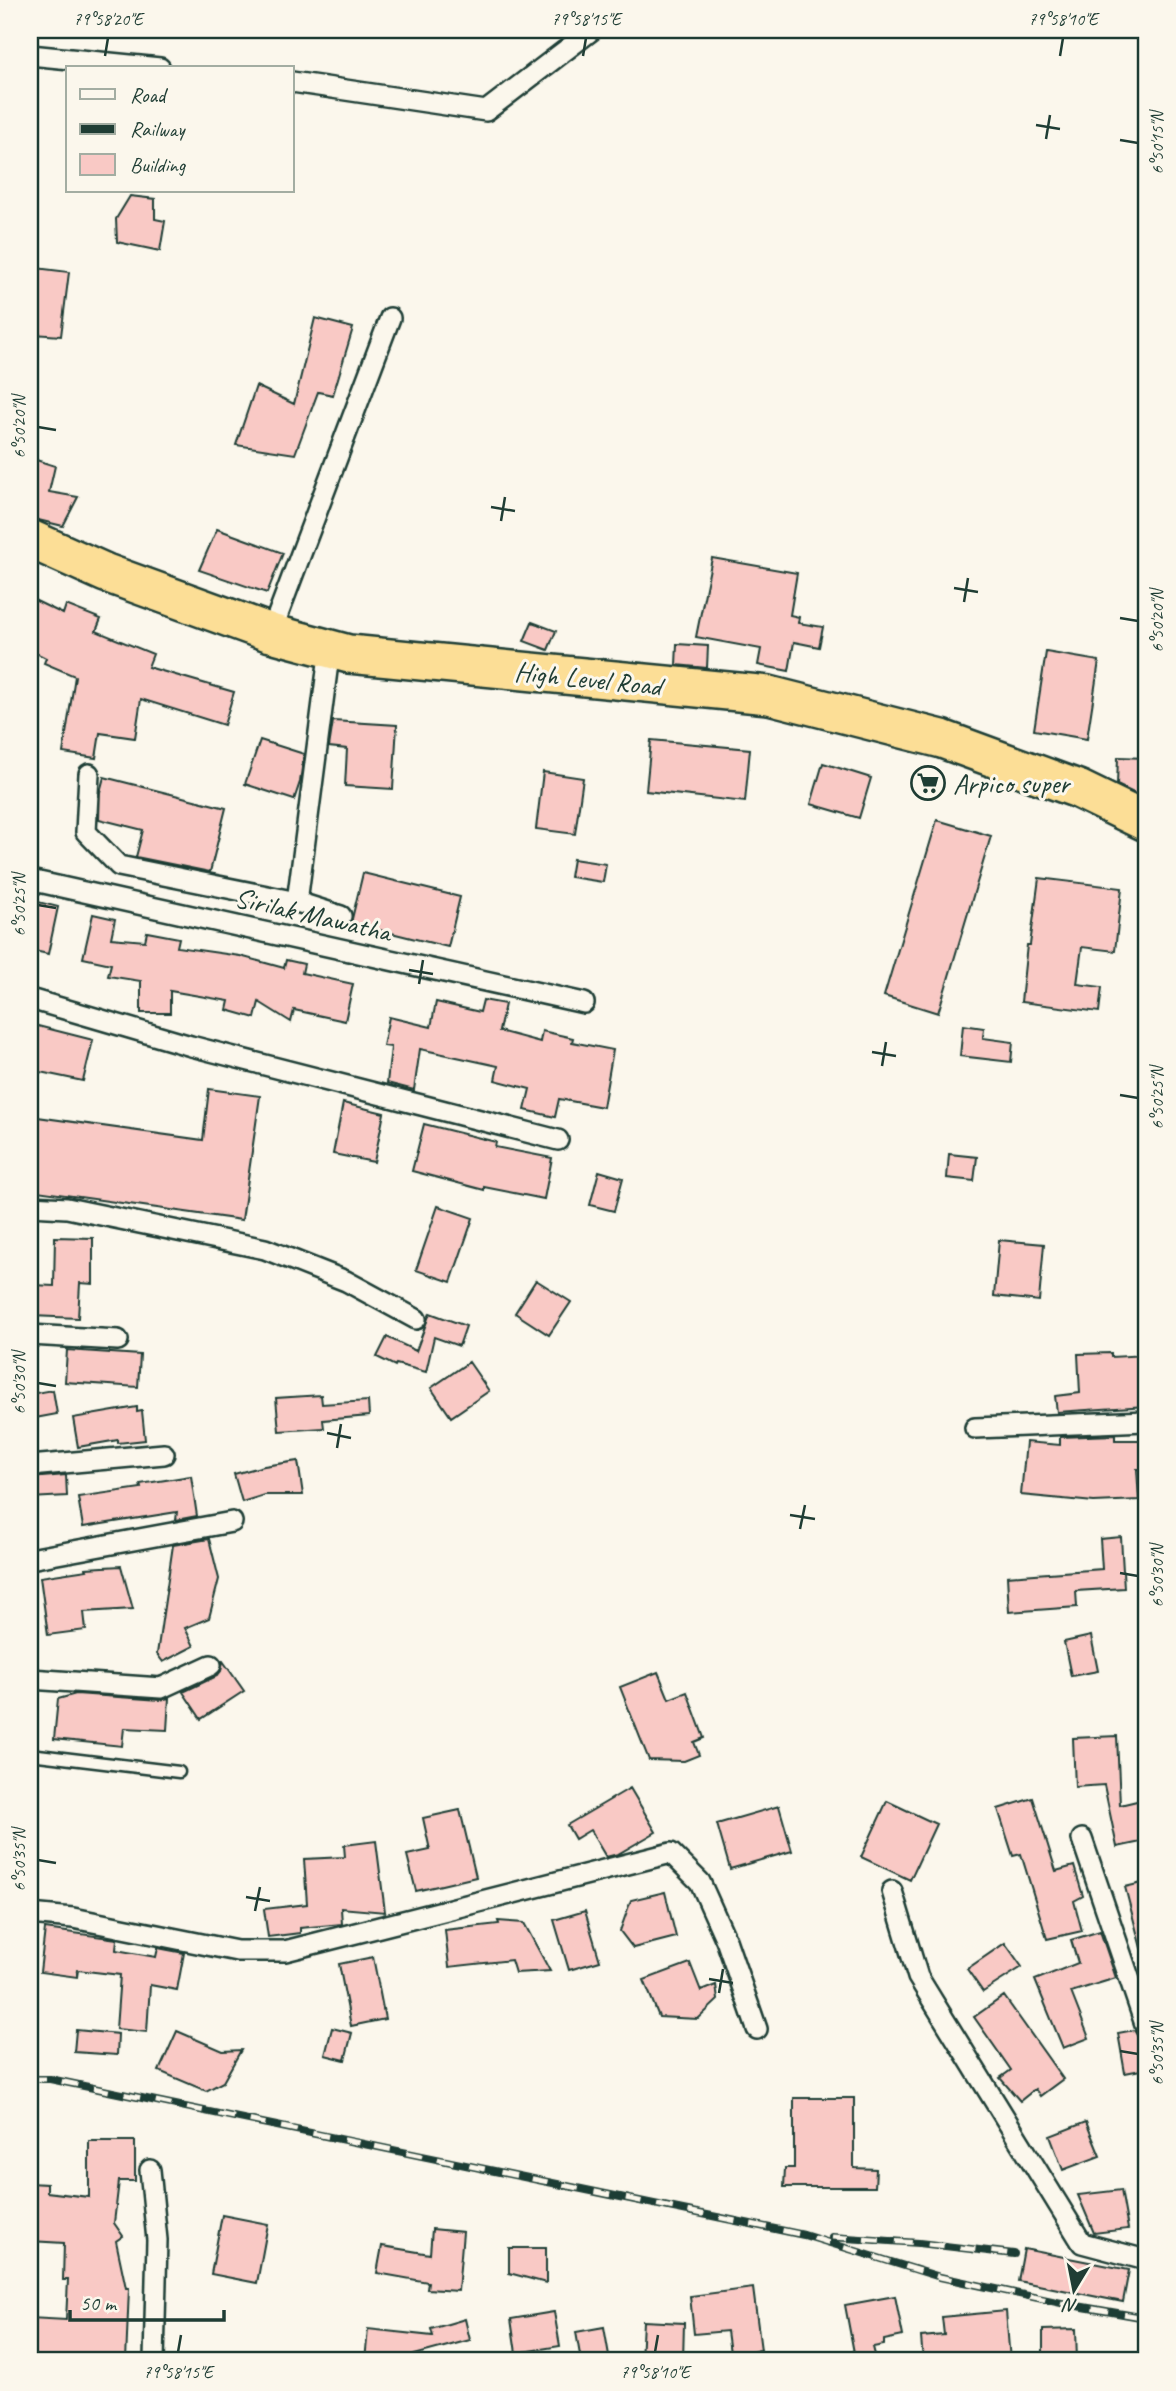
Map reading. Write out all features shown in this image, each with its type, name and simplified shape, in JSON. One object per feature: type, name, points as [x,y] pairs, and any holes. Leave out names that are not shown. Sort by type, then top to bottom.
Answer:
[{"type":"highway","name":"High Level Road","points":[[30,539],[106,573],[271,633],[349,654],[767,703],[942,739],[1078,789],[1146,822]]},
{"type":"highway","name":"High Level Road","points":[[30,554],[101,585],[328,663],[767,703],[938,752],[1146,835]]},
{"type":"street","points":[[294,82],[486,111],[592,30]]},
{"type":"street","points":[[30,55],[140,66]]},
{"type":"street","points":[[271,633],[390,318]]},
{"type":"street","points":[[297,902],[328,663]]},
{"type":"street","points":[[89,774],[86,832],[119,866],[297,902],[341,916]]},
{"type":"street","name":"Sirilak Mawatha","points":[[30,880],[584,1003]]},
{"type":"street","points":[[30,999],[204,1049],[558,1140]]},
{"type":"street","points":[[30,1206],[67,1208],[265,1249],[346,1281],[416,1319]]},
{"type":"street","points":[[30,1335],[118,1340]]},
{"type":"street","points":[[975,1428],[1146,1421]]},
{"type":"street","points":[[30,1466],[164,1454]]},
{"type":"street","points":[[30,1559],[232,1522]]},
{"type":"street","points":[[30,1679],[160,1688],[211,1665]]},
{"type":"street","points":[[1082,1839],[1146,2027]]},
{"type":"street","points":[[30,1914],[73,1918],[237,1951],[285,1951],[671,1853],[700,1882],[726,1940],[757,2029]]},
{"type":"street","points":[[891,1891],[918,1976],[1082,2243],[1146,2260]]},
{"type":"street","points":[[149,2169],[157,2240],[154,2361]]},
{"type":"lane","points":[[30,1754],[179,1772]]},
{"type":"building","points":[[130,196],[155,199],[155,219],[165,221],[160,251],[117,242],[116,219]]},
{"type":"building","points":[[36,268],[69,272],[61,336],[34,334]]},
{"type":"building","points":[[315,318],[353,328],[333,395],[318,392],[295,454],[236,445],[256,386],[294,404]]},
{"type":"building","points":[[33,459],[55,466],[49,492],[78,497],[63,526],[30,518],[30,473]]},
{"type":"building","points":[[217,529],[283,553],[267,593],[199,570]]},
{"type":"building","points":[[712,558],[797,573],[790,615],[799,617],[798,623],[823,627],[819,647],[794,642],[789,671],[758,665],[761,649],[696,637]]},
{"type":"building","points":[[30,598],[63,614],[66,605],[101,619],[96,631],[153,654],[148,667],[234,692],[224,725],[141,699],[135,738],[100,733],[96,758],[63,753],[75,676],[44,663],[46,658],[30,650]]},
{"type":"building","points":[[532,622],[556,631],[548,650],[524,641]]},
{"type":"building","points":[[677,644],[708,646],[707,668],[676,665]]},
{"type":"building","points":[[1046,652],[1099,661],[1087,739],[1034,730]]},
{"type":"building","points":[[333,721],[397,725],[393,789],[345,786],[347,749],[329,747]]},
{"type":"building","points":[[260,740],[304,754],[294,800],[245,784]]},
{"type":"building","points":[[651,740],[750,749],[745,802],[646,791]]},
{"type":"building","points":[[1118,757],[1146,758],[1146,799],[1117,785]]},
{"type":"building","points":[[823,763],[871,778],[859,818],[811,804]]},
{"type":"building","points":[[543,772],[583,778],[575,834],[536,829]]},
{"type":"building","points":[[104,777],[226,808],[210,872],[136,857],[143,830],[99,819],[100,792]]},
{"type":"building","points":[[937,820],[991,836],[938,1013],[884,996]]},
{"type":"building","points":[[573,859],[606,864],[603,882],[570,877]]},
{"type":"building","points":[[363,873],[460,897],[448,947],[351,923]]},
{"type":"building","points":[[1039,878],[1122,888],[1115,951],[1082,947],[1077,984],[1102,987],[1099,1012],[1021,1002],[1027,945],[1030,945]]},
{"type":"building","points":[[30,900],[58,907],[48,954],[30,950]]},
{"type":"building","points":[[93,914],[115,919],[111,938],[145,941],[147,932],[179,938],[177,947],[240,956],[284,968],[286,960],[304,964],[302,973],[353,984],[345,1021],[294,1010],[291,1022],[259,1002],[255,1018],[227,1010],[229,1001],[170,991],[170,1013],[141,1013],[141,981],[108,976],[111,964],[83,958]]},
{"type":"building","points":[[483,1000],[505,1004],[499,1031],[540,1042],[542,1031],[573,1038],[572,1042],[613,1050],[603,1107],[559,1099],[555,1117],[525,1110],[530,1089],[495,1080],[498,1066],[420,1049],[414,1090],[387,1083],[391,1047],[383,1046],[389,1017],[431,1027],[436,1002],[480,1012]]},
{"type":"building","points":[[30,1024],[93,1040],[83,1081],[30,1070]]},
{"type":"building","points":[[963,1025],[984,1028],[983,1038],[1013,1042],[1011,1062],[960,1056]]},
{"type":"building","points":[[209,1089],[260,1096],[242,1220],[30,1190],[30,1116],[203,1140]]},
{"type":"building","points":[[343,1103],[384,1113],[374,1162],[333,1154]]},
{"type":"building","points":[[424,1124],[496,1142],[495,1147],[552,1158],[544,1199],[484,1187],[484,1190],[412,1171]]},
{"type":"building","points":[[949,1154],[977,1157],[974,1181],[947,1178]]},
{"type":"building","points":[[599,1171],[623,1178],[614,1211],[590,1205]]},
{"type":"building","points":[[438,1206],[473,1218],[451,1282],[416,1270]]},
{"type":"building","points":[[55,1237],[93,1238],[93,1284],[80,1283],[78,1318],[32,1316],[33,1285],[54,1286]]},
{"type":"building","points":[[999,1240],[1044,1244],[1039,1301],[994,1296]]},
{"type":"building","points":[[536,1280],[571,1302],[549,1335],[515,1313]]},
{"type":"building","points":[[430,1313],[466,1326],[459,1346],[434,1337],[426,1372],[396,1364],[395,1366],[377,1357],[387,1337],[416,1351]]},
{"type":"building","points":[[67,1350],[140,1355],[138,1387],[65,1382]]},
{"type":"building","points":[[1111,1353],[1111,1357],[1146,1355],[1146,1406],[1057,1412],[1055,1396],[1080,1393],[1078,1354]]},
{"type":"building","points":[[469,1362],[489,1391],[451,1417],[431,1388]]},
{"type":"building","points":[[53,1390],[57,1414],[30,1419],[30,1394]]},
{"type":"building","points":[[321,1395],[322,1404],[368,1401],[369,1416],[323,1420],[324,1428],[279,1431],[276,1398]]},
{"type":"building","points":[[137,1407],[137,1412],[142,1411],[145,1440],[118,1443],[118,1440],[78,1447],[73,1418]]},
{"type":"building","points":[[1115,1435],[1115,1440],[1146,1440],[1146,1469],[1137,1469],[1139,1500],[1094,1502],[1021,1495],[1026,1442],[1060,1445],[1060,1437]]},
{"type":"building","points":[[298,1461],[303,1495],[264,1495],[242,1502],[234,1474]]},
{"type":"building","points":[[66,1475],[67,1496],[30,1498],[30,1478]]},
{"type":"building","points":[[191,1476],[197,1516],[176,1520],[177,1512],[83,1527],[78,1497],[141,1488],[140,1484]]},
{"type":"building","points":[[1121,1537],[1124,1588],[1076,1591],[1077,1607],[1009,1612],[1007,1576],[1102,1569],[1100,1539]]},
{"type":"building","points":[[209,1539],[219,1579],[209,1618],[185,1628],[194,1646],[163,1662],[157,1654],[173,1545]]},
{"type":"building","points":[[121,1566],[133,1609],[84,1612],[86,1630],[48,1635],[40,1577],[87,1570],[86,1568]]},
{"type":"building","points":[[1091,1636],[1098,1671],[1071,1676],[1064,1642]]},
{"type":"building","points":[[223,1661],[244,1691],[201,1719],[183,1692],[217,1676]]},
{"type":"building","points":[[658,1672],[669,1699],[687,1692],[704,1738],[694,1742],[699,1755],[684,1761],[649,1760],[620,1687]]},
{"type":"building","points":[[76,1694],[160,1700],[169,1698],[167,1730],[124,1728],[122,1746],[54,1739],[58,1699]]},
{"type":"building","points":[[1117,1736],[1120,1805],[1141,1800],[1146,1841],[1117,1847],[1104,1785],[1075,1787],[1073,1738]]},
{"type":"building","points":[[630,1788],[656,1832],[618,1854],[606,1857],[590,1830],[575,1839],[567,1825]]},
{"type":"building","points":[[1033,1798],[1056,1871],[1074,1866],[1083,1896],[1074,1901],[1082,1931],[1047,1939],[1021,1854],[1013,1856],[998,1809]]},
{"type":"building","points":[[887,1801],[936,1824],[910,1880],[861,1857]]},
{"type":"building","points":[[779,1806],[792,1851],[730,1869],[717,1824]]},
{"type":"building","points":[[460,1810],[476,1877],[416,1891],[407,1855],[430,1850],[423,1818]]},
{"type":"building","points":[[376,1841],[385,1912],[341,1908],[342,1924],[300,1928],[300,1933],[268,1937],[264,1909],[307,1904],[304,1859],[345,1857],[344,1845]]},
{"type":"building","points":[[1146,1882],[1146,1947],[1141,1948],[1125,1887]]},
{"type":"building","points":[[665,1892],[676,1937],[633,1948],[620,1931],[631,1900]]},
{"type":"building","points":[[585,1911],[600,1961],[569,1970],[554,1920]]},
{"type":"building","points":[[498,1921],[524,1923],[550,1971],[515,1973],[511,1960],[449,1967],[445,1930],[499,1924]]},
{"type":"building","points":[[45,1929],[117,1939],[116,1950],[156,1957],[158,1948],[184,1953],[177,1990],[150,1985],[147,2032],[116,2029],[120,1975],[78,1970],[77,1977],[40,1972]]},
{"type":"building","points":[[1100,1931],[1116,1978],[1071,1992],[1089,2038],[1063,2048],[1035,1980],[1078,1963],[1071,1940]]},
{"type":"building","points":[[1005,1943],[1022,1967],[983,1992],[967,1969]]},
{"type":"building","points":[[373,1957],[385,2019],[351,2026],[339,1964]]},
{"type":"building","points":[[690,1963],[701,1991],[716,1985],[718,2000],[698,2019],[659,2017],[644,1980]]},
{"type":"building","points":[[1004,1996],[1063,2079],[1040,2096],[1035,2089],[1020,2101],[1000,2078],[1011,2070],[974,2017]]},
{"type":"building","points":[[332,2028],[352,2033],[345,2060],[325,2055]]},
{"type":"building","points":[[76,2030],[118,2034],[117,2055],[74,2052]]},
{"type":"building","points":[[1134,2030],[1138,2037],[1145,2039],[1146,2069],[1125,2073],[1118,2033]]},
{"type":"building","points":[[177,2031],[223,2051],[241,2050],[223,2082],[206,2091],[159,2071]]},
{"type":"building","points":[[794,2098],[854,2098],[854,2168],[876,2169],[875,2187],[784,2187],[785,2168],[794,2168]]},
{"type":"building","points":[[1086,2122],[1100,2156],[1063,2170],[1050,2136]]},
{"type":"building","points":[[89,2141],[135,2141],[135,2181],[119,2181],[114,2223],[123,2236],[116,2241],[126,2288],[129,2288],[126,2361],[30,2361],[30,2318],[66,2320],[68,2280],[63,2280],[64,2243],[30,2241],[30,2183],[47,2184],[47,2192],[89,2197]]},
{"type":"building","points":[[1121,2190],[1128,2229],[1094,2233],[1078,2195]]},
{"type":"building","points":[[222,2215],[268,2224],[257,2283],[211,2274]]},
{"type":"building","points":[[432,2229],[463,2232],[458,2291],[427,2289],[428,2282],[377,2273],[382,2246],[430,2254]]},
{"type":"building","points":[[509,2248],[546,2248],[546,2283],[509,2273]]},
{"type":"building","points":[[1024,2249],[1129,2270],[1123,2302],[1018,2281]]},
{"type":"building","points":[[753,2288],[761,2350],[730,2353],[727,2331],[694,2334],[690,2296]]},
{"type":"building","points":[[895,2296],[903,2336],[884,2340],[884,2345],[873,2347],[875,2355],[855,2358],[845,2305]]},
{"type":"building","points":[[1006,2311],[1010,2361],[985,2361],[985,2356],[923,2361],[921,2337],[944,2335],[942,2317]]},
{"type":"building","points":[[554,2312],[560,2346],[516,2353],[511,2319]]},
{"type":"building","points":[[465,2319],[470,2340],[414,2355],[413,2361],[365,2361],[368,2329],[433,2336],[431,2329]]},
{"type":"building","points":[[643,2321],[684,2323],[683,2361],[641,2361]]},
{"type":"building","points":[[604,2327],[610,2361],[581,2361],[576,2332]]},
{"type":"building","points":[[1076,2329],[1077,2361],[1043,2361],[1043,2330]]},
{"type":"railway","points":[[30,2079],[50,2079],[804,2235],[940,2277],[1146,2318]]},
{"type":"railway","points":[[832,2237],[919,2243],[1014,2254]]},
{"type":"place","name":"Arpico super","points":[[928,783]]}]
